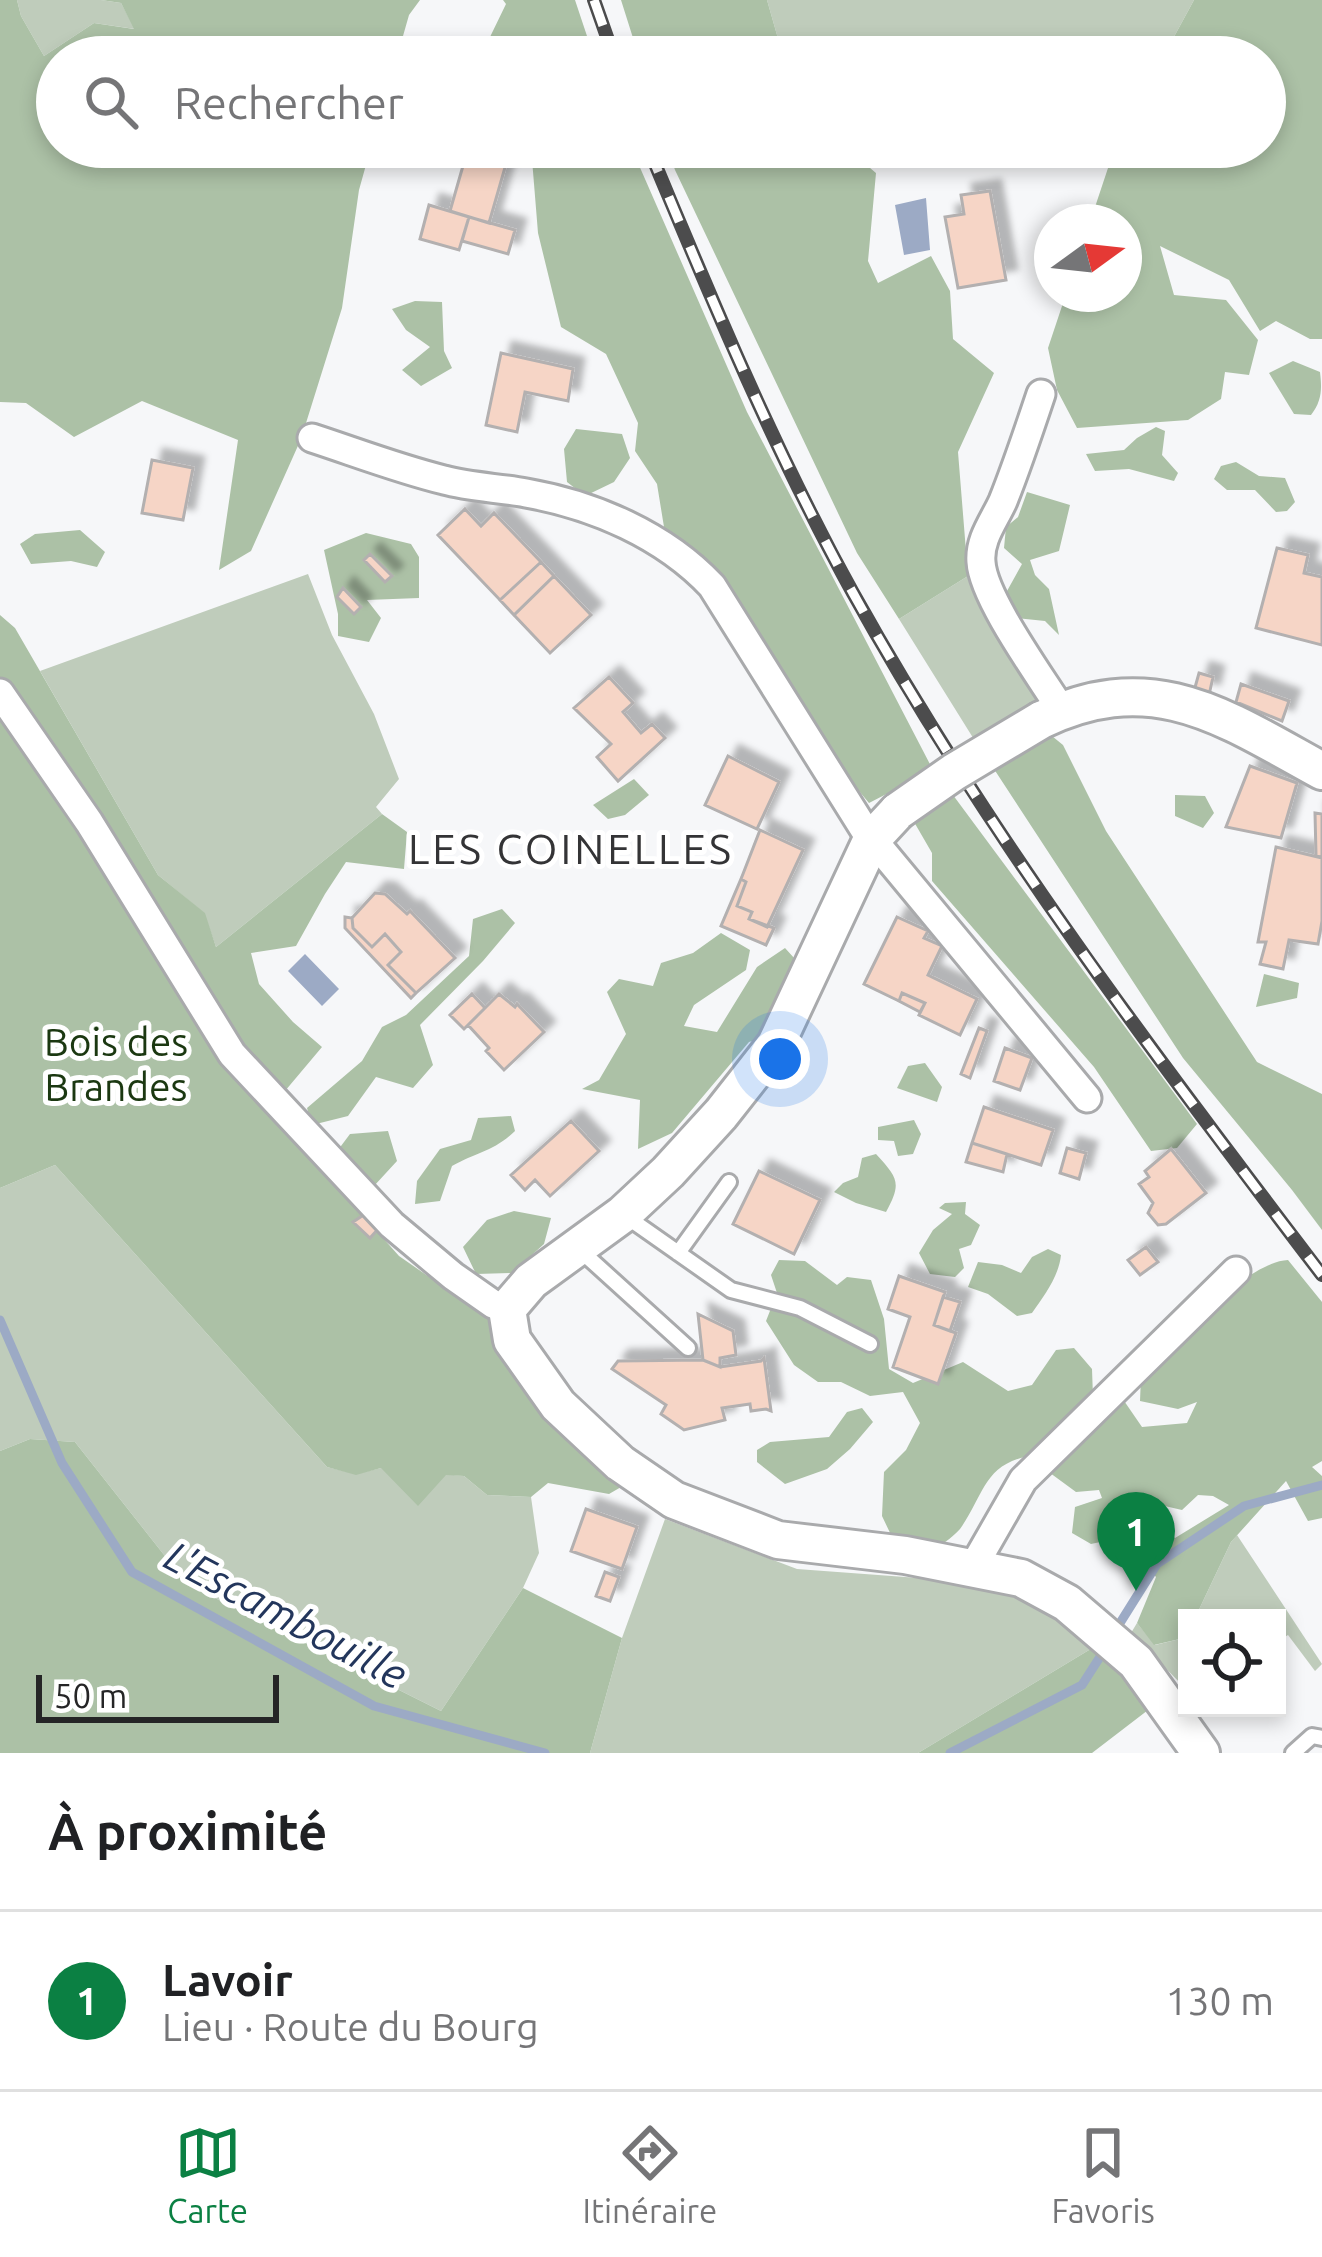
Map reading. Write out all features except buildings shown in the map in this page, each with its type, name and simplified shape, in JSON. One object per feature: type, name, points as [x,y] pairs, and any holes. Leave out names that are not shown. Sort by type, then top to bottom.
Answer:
[{"type":"street","points":[[1041,394],[980,557],[983,578],[1051,716]]},
{"type":"street","points":[[312,438],[446,481],[580,506],[608,516],[690,562],[712,586],[872,838],[1087,1099]]},
{"type":"street","points":[[0,693],[89,822],[232,1054],[392,1226],[453,1276],[507,1310]]},
{"type":"street","points":[[1202,1753],[1136,1662],[1067,1603],[1022,1578],[905,1555],[778,1540],[674,1500],[620,1463],[558,1405],[512,1340],[507,1310],[531,1281],[623,1214],[721,1114],[776,1043],[872,838],[898,811],[954,772],[1051,716],[1119,698],[1146,697],[1212,712],[1322,771]]},
{"type":"street","points":[[972,1569],[1024,1480],[1236,1271]]},
{"type":"lane","points":[[678,1252],[729,1182]]},
{"type":"lane","points":[[623,1214],[731,1290],[800,1308],[870,1344]]},
{"type":"lane","points":[[578,1248],[688,1348]]},
{"type":"lane","points":[[1293,1753],[1312,1736],[1322,1738]]},
{"type":"green space","points":[[0,0],[17,0],[36,42],[36,168],[365,168],[342,308],[301,439],[251,551],[219,570],[238,440],[142,401],[74,437],[26,403],[0,402]]},
{"type":"green space","points":[[17,0],[101,0],[121,3],[135,29],[94,23],[74,36],[36,36],[36,42]]},
{"type":"green space","points":[[101,0],[420,0],[403,36],[74,36],[94,23],[134,29],[121,3]]},
{"type":"green space","points":[[503,0],[575,0],[587,36],[490,36],[506,4]]},
{"type":"green space","points":[[621,0],[767,0],[777,36],[632,36]]},
{"type":"green space","points":[[767,0],[1194,0],[1174,36],[777,36]]},
{"type":"green space","points":[[1194,0],[1322,0],[1322,339],[1310,339],[1276,321],[1260,331],[1229,280],[1160,246],[1174,295],[1226,300],[1258,340],[1249,375],[1225,372],[1221,399],[1188,420],[1077,428],[1057,390],[1048,348],[1060,312],[1142,312],[1142,204],[1096,204],[1108,168],[1286,168],[1286,36],[1174,36]]},
{"type":"green space","points":[[533,168],[640,168],[747,412],[933,770],[869,803],[820,744],[720,575],[664,527],[657,484],[635,451],[638,423],[606,354],[561,327],[538,233]]},
{"type":"green space","points":[[870,168],[876,173],[868,261],[878,283],[931,256],[950,291],[953,339],[994,373],[958,452],[968,576],[899,619],[857,553],[675,170]]},
{"type":"green space","points":[[415,301],[442,302],[444,351],[452,368],[421,386],[402,370],[430,347],[406,330],[392,309]]},
{"type":"green space","points":[[1293,361],[1320,372],[1320,395],[1311,415],[1294,414],[1269,373]]},
{"type":"green space","points":[[1156,427],[1165,431],[1162,455],[1178,473],[1174,481],[1129,469],[1095,471],[1086,454],[1124,450]]},
{"type":"green space","points":[[576,429],[622,434],[630,458],[614,482],[585,496],[567,482],[564,449]]},
{"type":"green space","points":[[1236,462],[1259,476],[1285,478],[1295,502],[1287,511],[1276,512],[1255,490],[1227,490],[1214,479],[1221,466]]},
{"type":"green space","points":[[1027,492],[1070,505],[1059,551],[1030,560],[1035,575],[1049,589],[1059,635],[1045,621],[1015,618],[1007,591],[1022,564],[1004,548],[1006,527],[1018,517]]},
{"type":"green space","points":[[80,530],[105,552],[97,567],[71,561],[31,564],[20,544],[35,534]]},
{"type":"green space","points":[[366,533],[411,544],[419,557],[419,598],[367,600],[381,618],[369,642],[338,636],[324,550]]},
{"type":"green space","points":[[308,574],[399,779],[376,807],[382,814],[216,947],[204,913],[158,875],[40,671]]},
{"type":"green space","points":[[968,576],[1037,697],[1033,707],[975,741],[899,619]]},
{"type":"green space","name":"Bois des Brandes","points":[[0,615],[15,628],[158,875],[205,913],[216,947],[382,814],[407,832],[404,869],[346,862],[296,946],[251,953],[259,984],[322,1047],[269,1110],[399,1256],[494,1322],[526,1395],[628,1483],[609,1494],[548,1483],[531,1497],[487,1495],[464,1476],[446,1475],[418,1506],[381,1468],[356,1475],[327,1467],[55,1165],[0,1188]]},
{"type":"green space","points":[[1047,732],[1063,745],[1106,831],[1257,1062],[1322,1094],[1322,1230],[1183,1058],[992,766]]},
{"type":"green space","points":[[634,779],[649,795],[625,815],[608,819],[593,805]]},
{"type":"green space","points":[[950,791],[1197,1124],[1177,1148],[1151,1151],[1094,1067],[932,881],[932,853],[910,815]]},
{"type":"green space","points":[[1175,795],[1205,796],[1214,813],[1203,828],[1175,816]]},
{"type":"green space","points":[[502,909],[515,923],[420,1025],[433,1065],[413,1088],[376,1077],[348,1116],[312,1125],[307,1108],[362,1061],[382,1027],[406,1015],[469,956],[473,919]]},
{"type":"green space","points":[[721,933],[750,950],[746,970],[694,1005],[684,1026],[717,1032],[757,967],[785,948],[805,970],[771,1035],[749,1042],[672,1133],[638,1149],[640,1100],[582,1089],[599,1080],[626,1034],[607,992],[619,979],[653,986],[661,963],[693,953]]},
{"type":"green space","points":[[1264,974],[1299,983],[1297,998],[1256,1007]]},
{"type":"green space","points":[[925,1063],[942,1087],[937,1102],[897,1088],[908,1066]]},
{"type":"green space","points":[[511,1116],[515,1131],[507,1138],[452,1166],[440,1201],[415,1204],[417,1181],[440,1149],[471,1140],[478,1118]]},
{"type":"green space","points":[[914,1120],[921,1134],[913,1154],[898,1156],[894,1141],[878,1140],[878,1127]]},
{"type":"green space","points":[[388,1131],[397,1161],[374,1186],[335,1154],[350,1134]]},
{"type":"green space","points":[[876,1154],[895,1181],[886,1212],[834,1192],[858,1177],[862,1158]]},
{"type":"green space","points":[[55,1165],[327,1467],[356,1474],[381,1468],[464,1476],[487,1495],[531,1497],[539,1553],[523,1588],[441,1711],[187,1584],[75,1442],[30,1439],[0,1451],[0,1188]]},
{"type":"green space","points":[[966,1202],[965,1214],[980,1225],[971,1245],[959,1249],[964,1268],[955,1277],[930,1274],[919,1253],[933,1230],[952,1214],[939,1208]]},
{"type":"green space","points":[[514,1211],[551,1218],[544,1244],[512,1273],[476,1274],[463,1247],[487,1220]]},
{"type":"green space","points":[[1048,1249],[1061,1255],[1060,1263],[1032,1313],[1017,1316],[988,1294],[968,1287],[978,1262],[1021,1273],[1032,1257]]},
{"type":"green space","points":[[779,1260],[805,1261],[837,1285],[847,1277],[871,1280],[884,1319],[889,1369],[913,1383],[963,1362],[1008,1391],[1032,1385],[1056,1350],[1074,1348],[1092,1369],[1093,1397],[1120,1395],[1142,1427],[1187,1423],[1197,1402],[1178,1409],[1140,1401],[1141,1376],[1231,1289],[1251,1274],[1288,1260],[1322,1302],[1322,1461],[1312,1467],[1322,1476],[1322,1518],[1308,1521],[1286,1481],[1231,1542],[1199,1609],[1178,1609],[1178,1639],[1154,1645],[1137,1623],[1156,1577],[1114,1539],[1091,1544],[1072,1533],[1075,1507],[1102,1498],[1099,1490],[1076,1492],[1034,1455],[995,1473],[960,1529],[937,1548],[892,1537],[882,1516],[884,1472],[906,1450],[920,1423],[903,1392],[870,1396],[841,1382],[818,1382],[794,1365],[766,1321],[777,1293],[771,1275]],"holes":[[[1198,1495],[1213,1496],[1229,1505],[1175,1538],[1150,1518],[1156,1504],[1182,1510]]]},
{"type":"green space","points":[[862,1408],[873,1422],[827,1469],[785,1484],[757,1462],[757,1450],[770,1442],[829,1437],[847,1412]]},
{"type":"green space","points":[[30,1439],[75,1442],[187,1584],[441,1711],[523,1588],[622,1638],[590,1753],[0,1753],[0,1451]]},
{"type":"green space","points":[[665,1519],[797,1569],[959,1581],[1033,1601],[1094,1647],[918,1753],[590,1753],[622,1638]]},
{"type":"green space","points":[[1237,1535],[1286,1609],[1199,1609]]},
{"type":"green space","points":[[1286,1609],[1322,1664],[1315,1671],[1288,1635]]},
{"type":"green space","points":[[1137,1623],[1155,1645],[1178,1639],[1178,1681],[1131,1633]]},
{"type":"green space","points":[[1094,1647],[1152,1707],[1092,1753],[918,1753]]},
{"type":"water","points":[[926,198],[930,250],[904,255],[895,205]]},
{"type":"water","points":[[305,954],[339,989],[322,1006],[288,971]]},
{"type":"waterway","name":"L'Escambouille","points":[[0,1320],[62,1463],[132,1572],[374,1706],[545,1753]]},
{"type":"waterway","name":"L'Escambouille","points":[[1115,1631],[1157,1564],[1244,1506],[1322,1485]]},
{"type":"waterway","name":"L'Escambouille","points":[[950,1753],[1082,1685],[1107,1646]]},
{"type":"railway","points":[[594,0],[607,36]]},
{"type":"railway","points":[[657,168],[796,484],[905,683],[1075,942],[1322,1275]]},
{"type":"place","name":"Lavoir","points":[[1136,1591]]},
{"type":"district","name":"LES COINELLES","points":[[571,849]]}]
